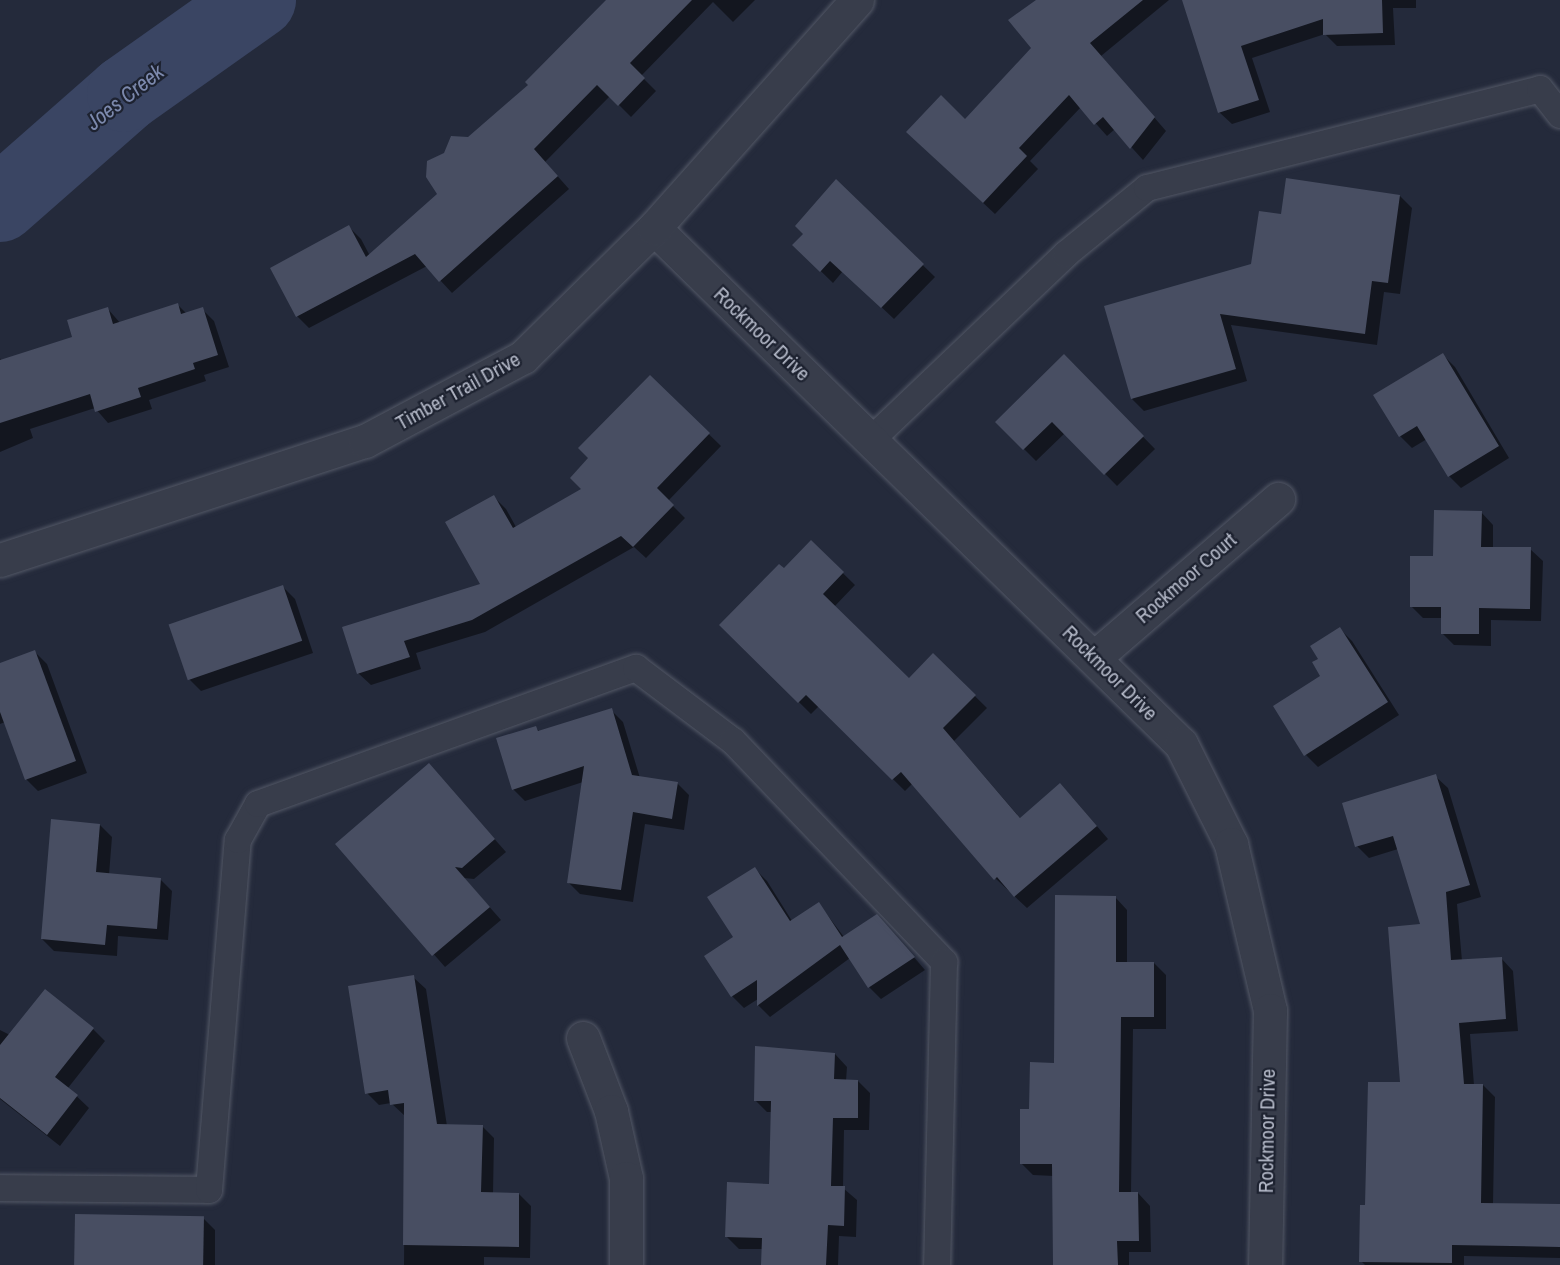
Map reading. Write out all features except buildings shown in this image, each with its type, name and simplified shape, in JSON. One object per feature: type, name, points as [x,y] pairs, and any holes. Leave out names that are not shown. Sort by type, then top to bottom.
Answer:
[{"type":"street","name":"Timber Trail Drive","points":[[0,560],[365,441],[523,357],[654,228],[857,0]]},
{"type":"street","name":"Rockmoor Drive","points":[[654,228],[1095,657],[1181,744],[1231,844],[1270,1010],[1265,1265]]},
{"type":"street","name":"Rockmoor Court","points":[[1095,657],[1278,499]]},
{"type":"street","points":[[583,1038],[611,1111],[626,1178],[627,1265]]},
{"type":"lane","points":[[871,440],[1066,254],[1147,188],[1540,89],[1560,115]]},
{"type":"lane","points":[[0,1188],[209,1190],[238,840],[258,804],[636,668],[733,741],[944,962],[937,1265]]},
{"type":"waterway","name":"Joes Creek","points":[[0,204],[125,94],[258,0]]}]
